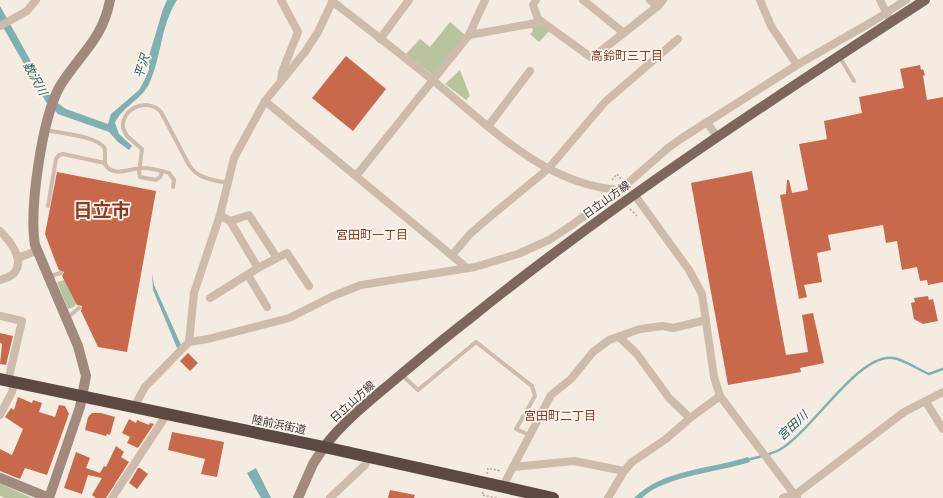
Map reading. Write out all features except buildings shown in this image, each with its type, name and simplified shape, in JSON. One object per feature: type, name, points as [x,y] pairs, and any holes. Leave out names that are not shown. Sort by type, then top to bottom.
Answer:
[{"type":"highway","name":"陸前浜街道","points":[[7,381],[324,447],[553,498]]},
{"type":"main road","name":"日立山方線","points":[[324,447],[340,427],[401,374],[514,282],[634,194],[839,55],[889,17],[925,0]]},
{"type":"street","points":[[0,26],[27,11],[36,0]]},
{"type":"street","points":[[0,478],[49,498],[83,396],[85,369],[66,319],[36,251],[33,237],[34,213],[44,130],[49,112],[55,97],[69,73],[97,37],[104,23],[110,0]]},
{"type":"street","points":[[280,82],[282,72],[298,32],[293,20],[281,0]]},
{"type":"street","points":[[380,38],[409,0]]},
{"type":"street","points":[[356,176],[469,35],[485,0]]},
{"type":"street","points":[[536,0],[533,5],[538,19],[592,58],[660,3]]},
{"type":"street","points":[[583,0],[624,33]]},
{"type":"street","points":[[650,0],[660,3]]},
{"type":"street","points":[[760,0],[774,31],[797,65]]},
{"type":"street","points":[[880,0],[889,17]]},
{"type":"street","points":[[134,407],[145,387],[189,342],[208,339],[289,318],[333,296],[361,285],[467,268],[505,259],[548,240],[620,190],[668,148],[797,65],[889,17],[906,0]]},
{"type":"street","points":[[189,342],[194,293],[220,215],[234,158],[265,101],[305,52],[318,32],[333,1],[537,163],[548,169],[594,186],[620,190]]},
{"type":"street","points":[[469,35],[542,22]]},
{"type":"street","points":[[452,255],[492,214],[548,169],[605,102],[678,39]]},
{"type":"street","points":[[489,125],[530,71]]},
{"type":"street","points":[[265,101],[467,268]]},
{"type":"street","points":[[707,122],[717,137]]},
{"type":"street","points":[[634,194],[690,270],[702,294],[714,377],[720,396],[796,497]]},
{"type":"street","points":[[220,215],[230,221],[258,268]]},
{"type":"street","points":[[230,221],[249,215],[277,258]]},
{"type":"street","points":[[0,231],[9,241],[18,258],[18,268],[14,274],[0,280]]},
{"type":"street","points":[[18,258],[36,251]]},
{"type":"street","points":[[210,298],[258,268],[287,253],[309,286]]},
{"type":"street","points":[[248,275],[267,307]]},
{"type":"street","points":[[0,316],[22,321],[7,381],[12,392],[0,415]]},
{"type":"street","points":[[503,486],[528,435],[551,395],[571,379],[594,352],[609,340],[640,329],[664,326],[673,328],[706,320]]},
{"type":"street","points":[[619,337],[637,354],[668,398],[690,418]]},
{"type":"street","points":[[783,498],[796,497],[904,412],[943,392]]},
{"type":"street","points":[[608,498],[624,471],[632,462],[666,439],[690,418],[720,396]]},
{"type":"street","points":[[926,402],[943,429]]},
{"type":"street","points":[[112,498],[168,414]]},
{"type":"street","points":[[298,498],[313,464],[324,447]]},
{"type":"street","points":[[330,498],[365,465],[368,457]]},
{"type":"street","points":[[513,467],[574,461],[624,471]]},
{"type":"lane","points":[[839,55],[854,81]]},
{"type":"lane","points":[[162,171],[160,178],[154,180],[140,176],[142,149],[125,133],[123,122],[126,116],[137,106],[149,104],[157,107],[189,165],[195,173],[202,177],[228,183]]},
{"type":"lane","points":[[44,130],[87,138],[99,143],[106,151],[105,163],[109,169],[123,172],[140,168],[169,173],[172,177],[173,187]]},
{"type":"lane","points":[[48,206],[56,159],[59,155],[63,154],[105,163]]},
{"type":"lane","points":[[47,277],[61,273]]},
{"type":"lane","points":[[66,319],[79,308]]},
{"type":"lane","points":[[401,374],[418,390],[476,342],[532,386],[534,396],[516,428],[528,435]]},
{"type":"path","points":[[488,468],[502,471]]},
{"type":"path","points":[[482,495],[497,498]]},
{"type":"green space","points":[[450,22],[465,35],[433,75],[406,54],[420,39],[430,47]]},
{"type":"green space","points":[[542,22],[551,29],[539,42],[530,34],[533,31],[531,24]]},
{"type":"green space","points":[[460,70],[470,96],[466,100],[445,84]]},
{"type":"green space","points":[[65,280],[78,301],[74,307],[68,309],[57,282]]},
{"type":"green space","points":[[0,484],[32,498],[5,498],[0,496]]},
{"type":"water","name":"数沢川","points":[[167,0],[177,0],[167,21],[149,84],[146,90],[122,112],[115,123],[119,134],[132,146],[129,150],[118,142],[109,132],[58,114],[46,102],[0,22],[0,6],[52,99],[66,109],[108,124],[111,114],[139,90],[144,81],[149,70],[149,56]]},
{"type":"water","points":[[152,273],[154,285],[181,345],[177,348],[153,290]]},
{"type":"water","points":[[748,457],[750,462],[664,484],[642,498],[634,498],[646,488],[673,475]]},
{"type":"water","points":[[256,468],[271,498],[261,498],[247,473]]},
{"type":"waterway","name":"宮田川","points":[[747,460],[775,452],[791,441],[850,380],[865,368],[880,360],[893,358],[898,359],[929,374],[943,369]]},
{"type":"district","name":"高鈴町三丁目","points":[[627,55]]},
{"type":"district","name":"日立市","points":[[102,209]]},
{"type":"district","name":"宮田町一丁目","points":[[372,234]]},
{"type":"district","name":"宮田町二丁目","points":[[560,415]]},
{"type":"water label","name":"平沢","points":[[141,66]]}]
